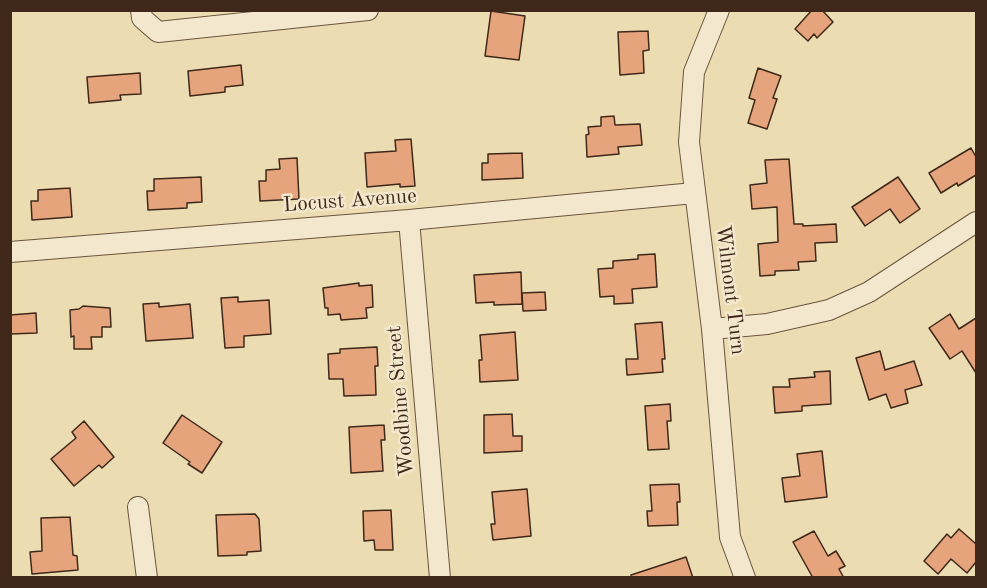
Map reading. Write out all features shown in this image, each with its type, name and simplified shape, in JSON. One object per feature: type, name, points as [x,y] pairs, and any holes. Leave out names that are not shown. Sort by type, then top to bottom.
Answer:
[{"type":"street","points":[[141,10],[142,18],[158,32],[368,10]]},
{"type":"street","name":"Wilmont Turn","points":[[719,10],[694,72],[688,142],[711,329],[730,537],[745,578]]},
{"type":"street","name":"Locust Avenue","points":[[10,252],[409,220],[694,193]]},
{"type":"street","name":"Woodbine Street","points":[[409,220],[440,578]]},
{"type":"street","points":[[711,329],[766,324],[829,310],[869,292],[976,222]]},
{"type":"street","points":[[138,507],[147,578]]},
{"type":"building","points":[[812,10],[822,10],[833,22],[817,38],[814,34],[808,41],[795,29]]},
{"type":"building","points":[[491,11],[525,16],[519,60],[485,56]]},
{"type":"building","points":[[648,31],[649,50],[643,51],[644,73],[620,75],[618,32]]},
{"type":"building","points":[[241,65],[243,85],[225,87],[225,92],[190,96],[188,71]]},
{"type":"building","points":[[758,68],[781,76],[773,98],[777,99],[767,129],[748,123],[755,100],[749,98]]},
{"type":"building","points":[[140,73],[141,94],[120,95],[121,100],[89,103],[87,77]]},
{"type":"building","points":[[614,116],[615,125],[640,124],[642,145],[618,147],[619,154],[587,157],[588,127],[601,126],[601,117]]},
{"type":"building","points":[[411,139],[415,186],[400,187],[400,184],[367,187],[365,153],[396,151],[395,140]]},
{"type":"building","points":[[971,148],[976,157],[976,175],[941,193],[929,173]]},
{"type":"building","points":[[522,153],[523,178],[482,180],[482,163],[488,163],[488,154]]},
{"type":"building","points":[[297,158],[299,199],[260,201],[259,181],[266,181],[266,170],[280,169],[279,159]]},
{"type":"building","points":[[789,159],[794,224],[803,224],[803,226],[836,224],[837,242],[815,243],[816,261],[798,262],[799,270],[775,271],[775,275],[760,276],[758,244],[778,242],[777,207],[752,209],[750,185],[767,183],[765,160]]},
{"type":"building","points":[[201,177],[202,202],[187,203],[187,208],[148,210],[147,191],[154,191],[154,179]]},
{"type":"building","points":[[898,177],[920,209],[900,223],[890,209],[865,226],[852,207]]},
{"type":"building","points":[[70,188],[72,217],[32,220],[31,201],[38,201],[38,190]]},
{"type":"building","points":[[655,254],[657,287],[632,289],[633,303],[614,304],[614,296],[600,297],[598,269],[613,268],[613,261],[638,259],[638,255]]},
{"type":"building","points":[[521,272],[522,304],[476,303],[474,275]]},
{"type":"building","points":[[359,283],[359,286],[372,285],[373,307],[366,308],[367,318],[341,320],[340,314],[328,315],[323,288]]},
{"type":"building","points":[[545,292],[546,310],[523,311],[522,293]]},
{"type":"building","points":[[238,297],[238,302],[269,300],[271,334],[244,336],[244,347],[225,348],[221,298]]},
{"type":"building","points":[[159,303],[159,307],[190,304],[193,338],[146,341],[143,304]]},
{"type":"building","points":[[83,306],[110,308],[111,327],[102,327],[102,337],[91,337],[92,349],[74,349],[70,310]]},
{"type":"building","points":[[36,313],[37,333],[10,334],[10,315]]},
{"type":"building","points":[[950,314],[959,329],[976,318],[976,373],[962,351],[950,359],[929,328]]},
{"type":"building","points":[[662,322],[665,359],[662,359],[663,372],[627,375],[626,359],[638,359],[635,324]]},
{"type":"building","points":[[515,332],[518,380],[480,382],[479,360],[482,360],[480,335]]},
{"type":"building","points":[[377,347],[376,395],[344,396],[343,379],[329,379],[328,354],[340,353],[340,349]]},
{"type":"building","points":[[880,351],[885,370],[914,361],[922,385],[905,390],[908,403],[891,408],[886,394],[869,400],[856,358]]},
{"type":"building","points":[[830,371],[831,404],[802,406],[802,411],[775,413],[773,387],[790,387],[789,379],[815,377],[814,372]]},
{"type":"building","points":[[670,404],[671,421],[667,421],[669,449],[648,450],[645,406]]},
{"type":"building","points":[[512,414],[513,436],[522,436],[522,451],[484,453],[484,415]]},
{"type":"building","points":[[182,415],[222,442],[202,473],[163,443]]},
{"type":"building","points":[[84,421],[114,457],[102,468],[99,465],[74,486],[51,459],[76,438],[72,432]]},
{"type":"building","points":[[384,425],[385,440],[381,440],[383,471],[351,473],[349,427]]},
{"type":"building","points":[[822,451],[827,497],[785,502],[782,478],[800,476],[797,454]]},
{"type":"building","points":[[679,484],[678,525],[648,526],[647,511],[652,511],[650,485]]},
{"type":"building","points":[[527,489],[531,536],[493,540],[491,524],[495,524],[492,492]]},
{"type":"building","points":[[391,510],[393,550],[375,550],[374,540],[364,541],[363,511]]},
{"type":"building","points":[[255,514],[259,519],[261,551],[247,552],[247,555],[218,556],[216,515]]},
{"type":"building","points":[[70,517],[73,555],[77,556],[78,570],[32,574],[30,552],[42,551],[41,518]]},
{"type":"building","points":[[959,529],[976,544],[976,562],[967,573],[951,559],[938,574],[924,561],[947,534],[951,538]]},
{"type":"building","points":[[814,531],[828,556],[836,551],[845,566],[839,569],[844,578],[813,578],[793,542]]},
{"type":"building","points":[[686,557],[693,578],[631,578],[631,575]]}]
